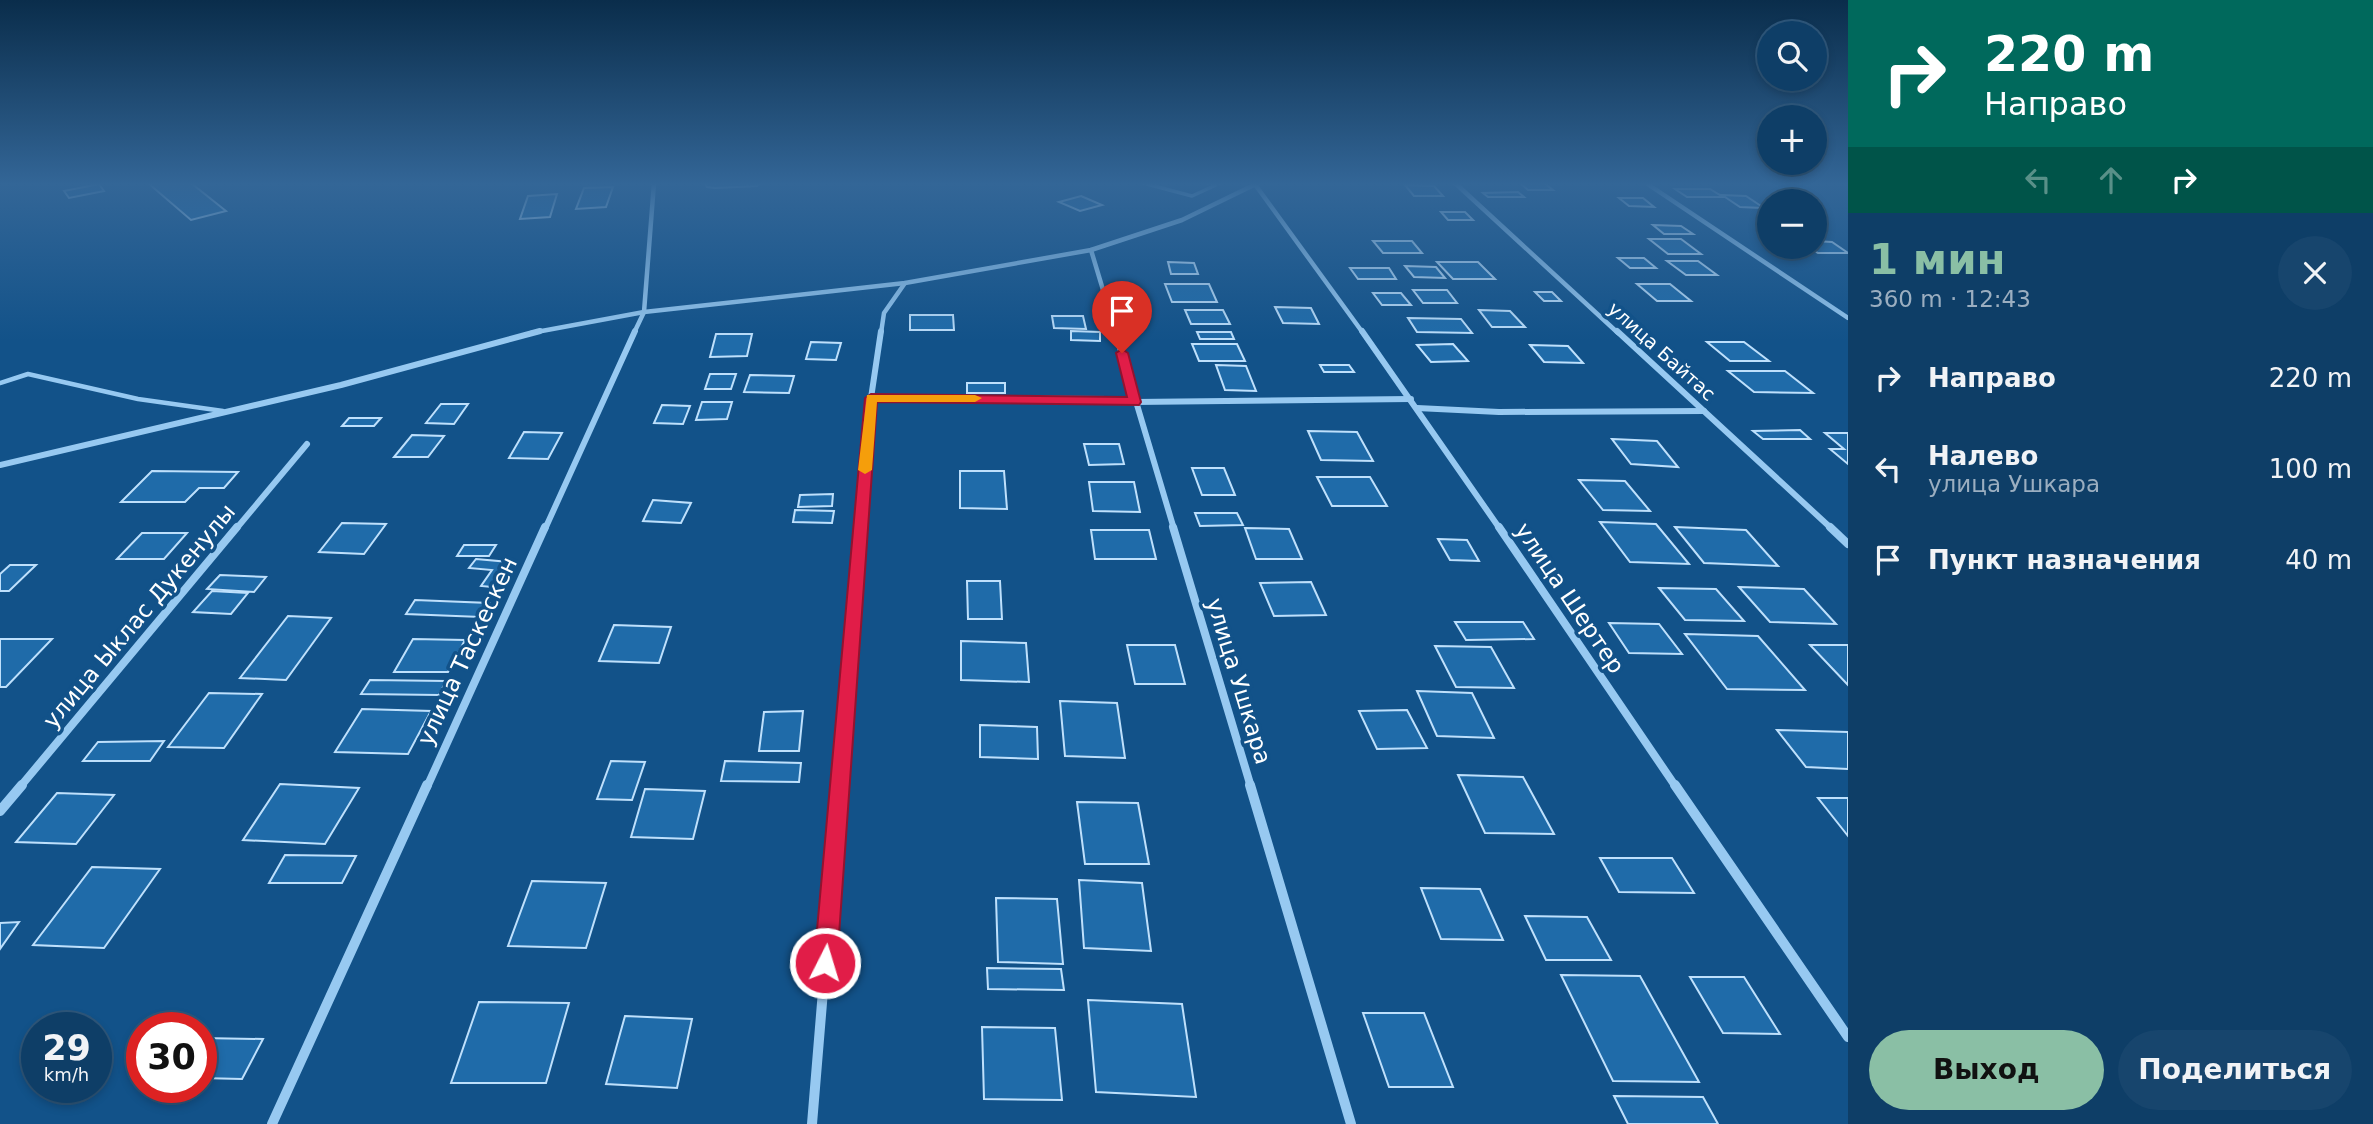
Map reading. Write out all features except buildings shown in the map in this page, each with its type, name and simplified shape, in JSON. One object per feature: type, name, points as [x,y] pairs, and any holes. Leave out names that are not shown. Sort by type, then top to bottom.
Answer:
[{"type":"street","name":"улица Таскескен","points":[[272,1124],[644,312],[650,235]]},
{"type":"street","points":[[0,465],[341,385],[526,334],[644,312],[905,283],[1091,250],[1135,235]]},
{"type":"street","name":"улица Шертер","points":[[1294,235],[1411,399],[1848,1037]]},
{"type":"street","name":"улица Байтас","points":[[1513,235],[1848,544]]},
{"type":"street","points":[[1724,235],[1848,318]]},
{"type":"street","name":"улица Ушкара","points":[[1091,250],[1351,1124]]},
{"type":"street","points":[[812,1124],[871,398],[884,313],[905,283]]},
{"type":"street","points":[[871,398],[1109,399],[1135,402],[1411,399]]},
{"type":"street","points":[[1417,408],[1499,412],[1705,411]]},
{"type":"street","name":"улица Ыклас Дукенулы","points":[[0,811],[307,444]]},
{"type":"lane","points":[[0,383],[28,374],[138,399],[226,412]]},
{"type":"slow traffic","points":[[865,470],[871,398],[975,398]]},
{"type":"route","points":[[825,963],[871,398],[1109,399],[1135,402],[1122,353]]}]
